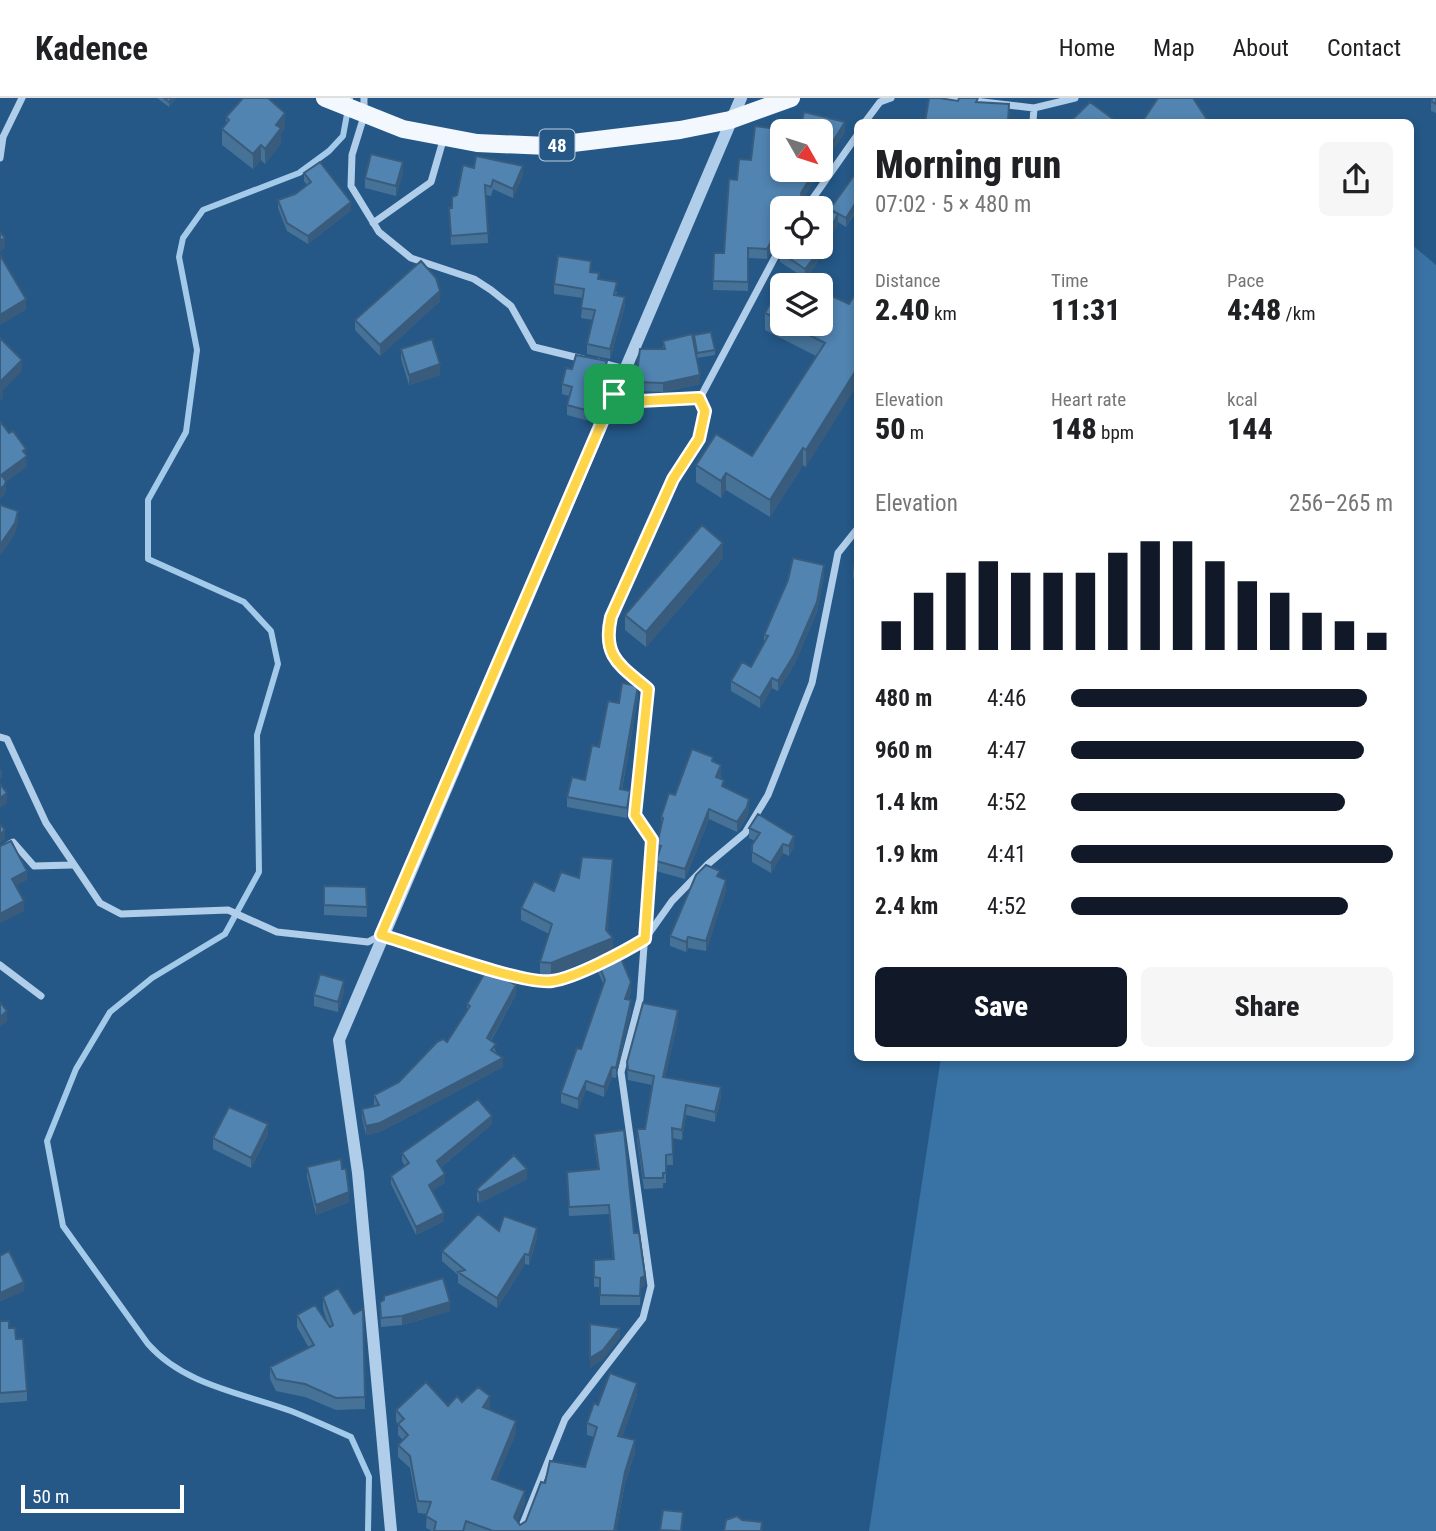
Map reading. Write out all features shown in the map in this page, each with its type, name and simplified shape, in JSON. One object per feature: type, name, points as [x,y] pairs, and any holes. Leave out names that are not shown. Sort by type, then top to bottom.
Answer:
[{"type":"main road","name":"48","points":[[325,98],[364,107],[403,129],[477,143],[548,146],[680,130],[730,120],[791,98]]},
{"type":"street","points":[[0,158],[3,137],[22,98]]},
{"type":"street","points":[[391,1531],[358,1173],[339,1040],[381,935],[741,98]]},
{"type":"street","points":[[868,119],[880,102],[891,98]]},
{"type":"street","points":[[949,98],[1034,108],[1075,98]]},
{"type":"street","points":[[364,107],[352,155],[351,186],[379,232],[411,258],[474,279],[491,290],[510,306],[534,347],[625,369]]},
{"type":"street","points":[[1033,119],[1034,108]]},
{"type":"street","points":[[373,223],[431,182],[444,137]]},
{"type":"street","points":[[814,196],[854,140]]},
{"type":"street","points":[[699,398],[774,259]]},
{"type":"street","points":[[614,394],[640,401],[699,398]]},
{"type":"street","points":[[520,1531],[565,1419],[643,1318],[651,1286],[621,1072],[640,999],[652,840],[635,815],[648,689],[617,662],[606,638],[611,617],[673,479],[699,439],[705,411],[699,398]]},
{"type":"street","points":[[0,737],[7,739],[46,824],[72,865],[100,903],[121,914],[228,910],[277,932],[368,942],[381,935],[526,979],[552,981],[622,953],[645,939],[672,901],[708,864],[745,833],[768,795],[812,682],[838,553],[854,533]]},
{"type":"street","points":[[0,850],[13,842],[34,866],[72,865]]},
{"type":"street","points":[[0,965],[41,996]]},
{"type":"shaded area","points":[[1414,247],[1436,265],[1436,1531],[869,1531],[940,1061],[1414,1061]]},
{"type":"building","points":[[243,98],[268,98],[285,113],[276,125],[281,128],[265,149],[261,145],[253,154],[222,129],[229,120],[226,117]]},
{"type":"building","points":[[929,98],[958,101],[959,98],[978,98],[976,102],[1009,104],[1008,119],[926,119]]},
{"type":"building","points":[[1158,98],[1193,98],[1207,119],[1144,119]]},
{"type":"building","points":[[1090,102],[1113,119],[1073,119]]},
{"type":"building","points":[[804,112],[833,119],[803,119]]},
{"type":"building","points":[[833,119],[845,122],[833,142]]},
{"type":"building","points":[[755,126],[770,128],[770,182],[808,182],[802,196],[770,196],[770,244],[767,249],[748,248],[748,282],[713,281],[714,253],[724,253],[729,179],[737,180],[739,159],[751,160]]},
{"type":"building","points":[[371,154],[403,162],[396,186],[365,178]]},
{"type":"building","points":[[476,156],[523,166],[513,189],[493,180],[491,187],[485,185],[488,233],[451,236],[449,208],[452,208],[452,197],[457,195],[463,165],[474,168]]},
{"type":"building","points":[[320,162],[351,202],[308,236],[287,223],[278,200],[295,194],[311,182],[304,173]]},
{"type":"building","points":[[854,176],[854,205],[846,218],[833,211],[833,205]]},
{"type":"building","points":[[833,211],[838,214],[833,224]]},
{"type":"building","points":[[0,255],[26,299],[0,315]]},
{"type":"building","points":[[558,256],[591,261],[590,272],[599,273],[598,279],[617,282],[614,295],[625,297],[610,349],[587,344],[595,310],[581,308],[584,289],[554,284]]},
{"type":"building","points":[[790,259],[813,259],[805,269]]},
{"type":"building","points":[[421,261],[436,278],[440,291],[380,345],[355,320]]},
{"type":"building","points":[[854,296],[854,373],[806,450],[803,448],[770,500],[726,473],[721,481],[696,465],[716,434],[752,456],[825,343],[811,336],[833,336],[833,297],[849,304]]},
{"type":"building","points":[[711,332],[715,350],[697,353],[694,335]]},
{"type":"building","points":[[692,334],[700,375],[663,383],[636,382],[640,349],[665,349],[663,341]]},
{"type":"building","points":[[0,338],[22,360],[0,382]]},
{"type":"building","points":[[432,339],[440,364],[409,375],[401,349]]},
{"type":"building","points":[[576,355],[607,361],[593,412],[567,405],[572,387],[562,384],[566,368],[572,369]]},
{"type":"building","points":[[0,421],[9,433],[13,431],[26,449],[23,451],[27,456],[1,475],[6,481],[0,488]]},
{"type":"building","points":[[0,505],[18,511],[15,523],[0,545]]},
{"type":"building","points":[[702,525],[723,543],[646,632],[625,615]]},
{"type":"building","points":[[793,558],[824,565],[817,602],[794,655],[778,681],[772,678],[760,698],[731,681],[742,662],[751,667],[768,636],[764,635],[788,580]]},
{"type":"building","points":[[622,683],[638,686],[620,789],[630,791],[627,808],[567,797],[572,777],[585,780],[592,745],[599,747],[608,701],[619,703]]},
{"type":"building","points":[[692,749],[713,757],[712,761],[721,765],[716,777],[724,780],[722,786],[749,799],[737,822],[709,809],[685,869],[656,861],[661,846],[657,845],[663,818],[661,817],[669,793],[675,795]]},
{"type":"building","points":[[0,784],[7,793],[0,798]]},
{"type":"building","points":[[758,814],[794,836],[789,846],[783,844],[771,863],[752,852],[752,845],[760,833],[749,828]]},
{"type":"building","points":[[11,841],[27,871],[12,879],[24,901],[0,914],[0,846]]},
{"type":"building","points":[[582,857],[613,859],[606,930],[613,938],[551,963],[540,962],[552,924],[521,908],[534,881],[554,891],[561,872],[579,878]]},
{"type":"building","points":[[706,865],[720,871],[717,876],[726,880],[706,941],[688,937],[686,942],[670,936],[696,875]]},
{"type":"building","points":[[324,886],[366,887],[367,907],[324,905]]},
{"type":"building","points":[[618,951],[631,982],[625,999],[631,1000],[616,1068],[612,1067],[604,1087],[586,1081],[578,1099],[561,1093],[577,1048],[581,1049],[605,980],[597,960]]},
{"type":"building","points":[[487,969],[516,985],[487,1038],[496,1044],[491,1050],[503,1058],[380,1123],[366,1126],[362,1109],[379,1105],[374,1095],[399,1082],[437,1042],[443,1039],[447,1042],[470,1006],[467,1004]]},
{"type":"building","points":[[320,974],[344,981],[338,1002],[314,995]]},
{"type":"building","points":[[0,1002],[7,1011],[0,1017]]},
{"type":"building","points":[[643,1003],[678,1010],[663,1077],[721,1087],[715,1112],[686,1105],[682,1130],[672,1128],[673,1154],[666,1155],[666,1173],[663,1173],[663,1178],[644,1178],[637,1129],[645,1129],[654,1076],[628,1070],[627,1062]]},
{"type":"building","points":[[478,1099],[492,1116],[437,1161],[445,1174],[429,1185],[444,1213],[416,1227],[391,1176],[409,1163],[402,1153]]},
{"type":"building","points":[[229,1107],[268,1124],[251,1158],[213,1138]]},
{"type":"building","points":[[624,1130],[634,1233],[639,1233],[645,1276],[641,1278],[640,1296],[600,1295],[600,1278],[594,1277],[594,1260],[614,1259],[609,1205],[569,1207],[567,1172],[599,1169],[594,1134]]},
{"type":"building","points":[[514,1155],[527,1169],[479,1193],[477,1189]]},
{"type":"building","points":[[341,1159],[342,1169],[346,1169],[349,1192],[316,1205],[307,1167]]},
{"type":"building","points":[[478,1214],[499,1231],[504,1216],[537,1228],[529,1255],[525,1254],[497,1298],[458,1272],[465,1270],[442,1251]]},
{"type":"building","points":[[9,1251],[24,1282],[0,1293],[0,1256]]},
{"type":"building","points":[[443,1278],[450,1302],[402,1316],[381,1318],[380,1302],[384,1300],[384,1296]]},
{"type":"building","points":[[338,1288],[354,1314],[363,1309],[365,1397],[336,1398],[305,1384],[276,1379],[270,1367],[314,1345],[297,1315],[315,1305],[330,1327],[333,1325],[323,1297]]},
{"type":"building","points":[[0,1321],[9,1321],[9,1328],[15,1328],[16,1339],[23,1339],[27,1391],[0,1393]]},
{"type":"building","points":[[590,1324],[620,1328],[603,1350],[590,1358]]},
{"type":"building","points":[[610,1373],[637,1383],[618,1436],[635,1440],[625,1472],[614,1531],[493,1531],[466,1521],[463,1531],[434,1531],[436,1522],[426,1516],[431,1502],[418,1501],[410,1456],[398,1445],[408,1435],[398,1424],[404,1419],[396,1410],[426,1382],[448,1406],[457,1396],[462,1402],[478,1387],[490,1396],[483,1407],[516,1421],[492,1479],[525,1491],[514,1517],[520,1525],[526,1521],[541,1482],[545,1483],[550,1461],[585,1467],[597,1427],[587,1423],[594,1403],[598,1405]]},
{"type":"building","points":[[663,1510],[683,1512],[681,1531],[660,1530]]},
{"type":"building","points":[[737,1516],[742,1520],[762,1522],[761,1531],[724,1531],[726,1520]]},
{"type":"waterway","points":[[350,98],[343,136],[329,151],[299,173],[203,210],[183,238],[179,257],[197,350],[186,432],[148,500],[148,559],[244,602],[271,631],[278,664],[257,735],[259,872],[225,934],[152,978],[110,1012],[76,1069],[47,1141],[63,1226],[148,1344],[162,1358],[196,1378],[291,1411],[351,1437],[369,1477],[368,1531]]},
{"type":"route","points":[[614,394],[640,401],[699,398],[705,411],[699,439],[673,479],[611,617],[606,638],[617,662],[648,689],[635,815],[652,840],[645,939],[622,953],[552,981],[526,979],[381,935],[614,394]]}]
